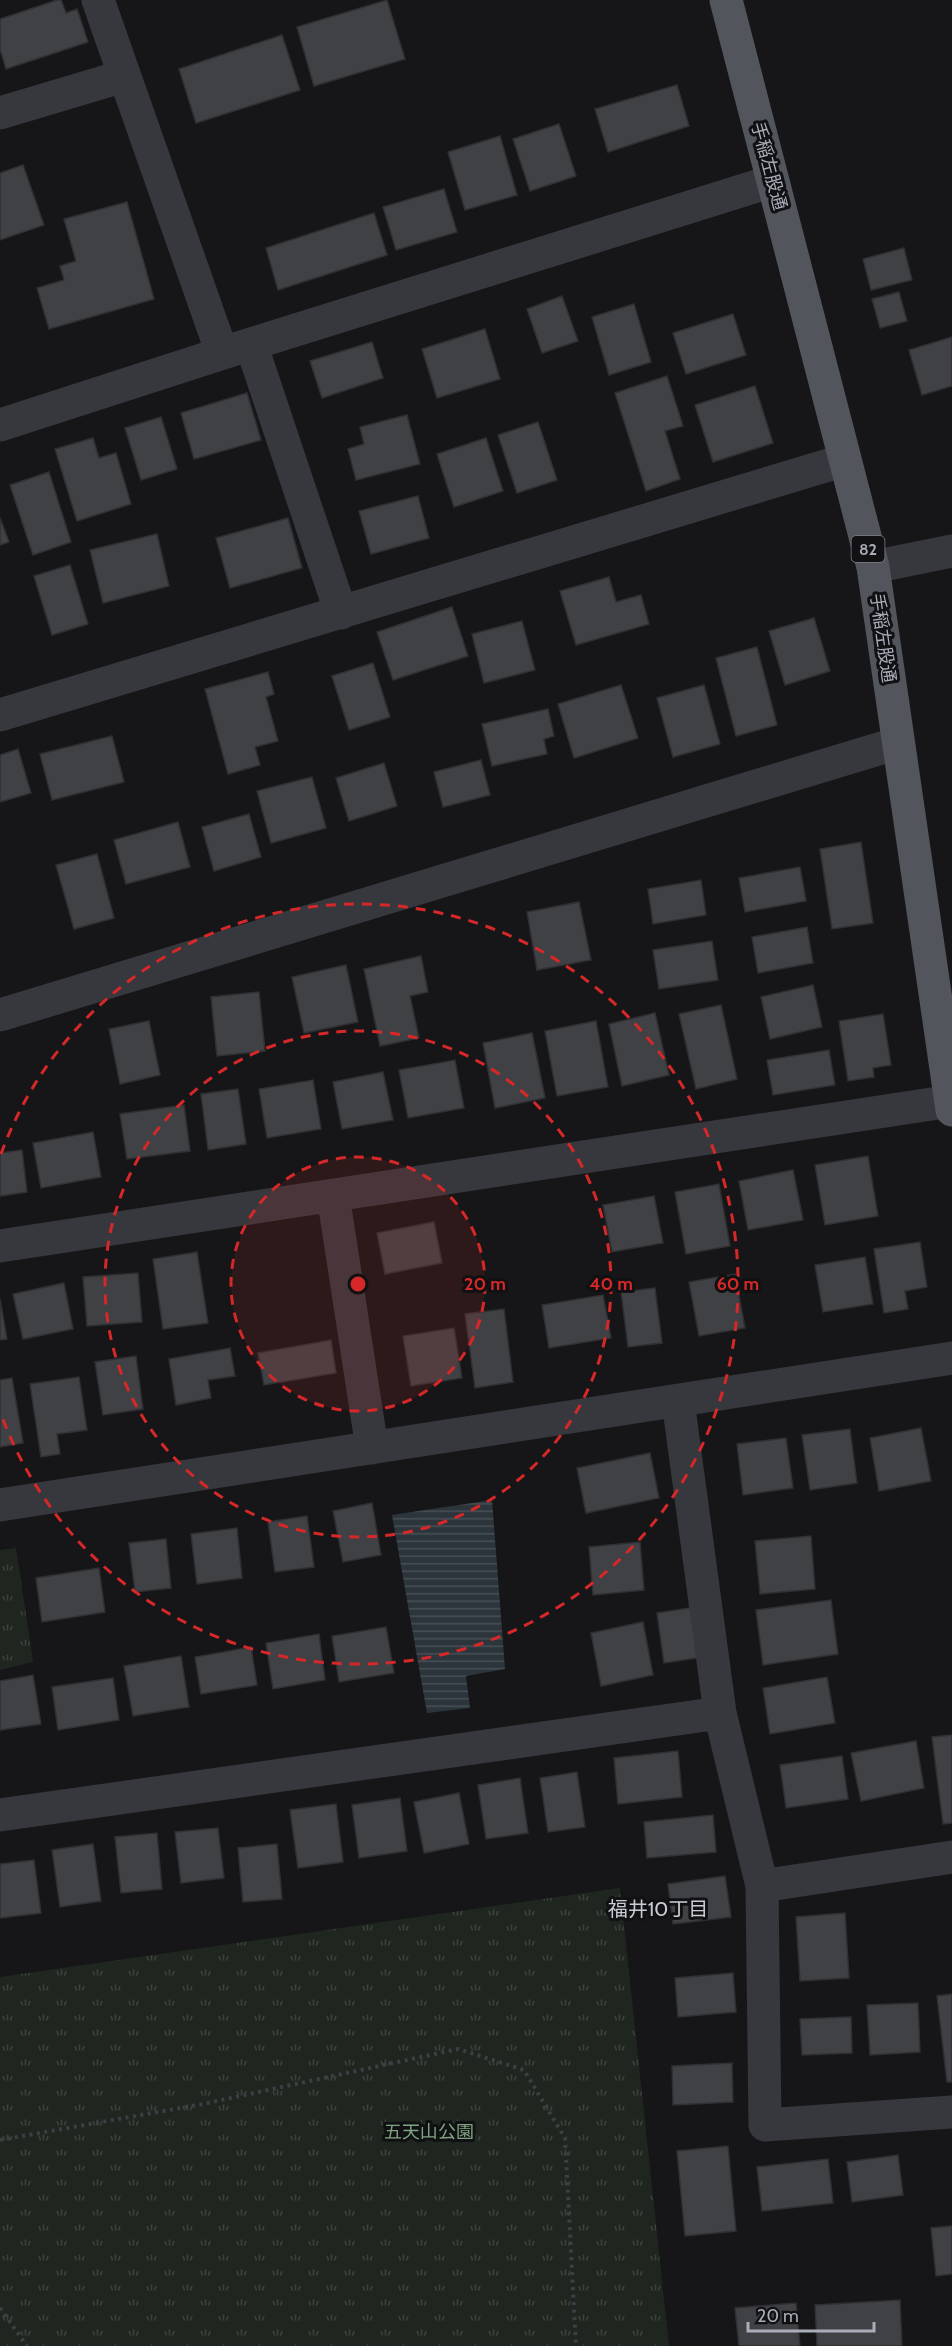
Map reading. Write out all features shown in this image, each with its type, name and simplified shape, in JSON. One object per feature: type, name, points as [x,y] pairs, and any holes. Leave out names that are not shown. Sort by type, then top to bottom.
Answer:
[{"type":"main road","name":"手稲左股通","points":[[730,1],[773,181],[873,567],[951,1106]]},
{"type":"street","points":[[98,0],[124,76],[237,348],[341,613]]},
{"type":"street","points":[[0,113],[124,76]]},
{"type":"street","points":[[0,425],[237,348],[773,181]]},
{"type":"street","points":[[0,715],[845,460]]},
{"type":"street","points":[[873,567],[952,551]]},
{"type":"street","points":[[0,1015],[898,743]]},
{"type":"street","points":[[0,1246],[951,1106]]},
{"type":"street","points":[[333,1196],[372,1448]]},
{"type":"street","points":[[0,1505],[952,1358]]},
{"type":"street","points":[[678,1401],[720,1713],[762,1886],[765,2124],[952,2112]]},
{"type":"street","points":[[0,1815],[720,1713]]},
{"type":"street","points":[[762,1886],[952,1857]]},
{"type":"path","points":[[0,2140],[203,2104],[458,2049],[524,2070],[565,2138],[576,2346]]},
{"type":"path","points":[[0,2308],[27,2346]]},
{"type":"green space","points":[[16,1548],[33,1662],[0,1670],[0,1550]]},
{"type":"green space","name":"五天山公園","points":[[620,1888],[669,2346],[0,2346],[0,1977]]},
{"type":"shaded area","points":[[492,1500],[505,1669],[466,1676],[470,1708],[427,1713],[392,1515]]},
{"type":"building","points":[[61,0],[66,13],[77,9],[88,42],[6,69],[0,49],[0,19]]},
{"type":"building","points":[[387,0],[405,59],[314,86],[297,27]]},
{"type":"building","points":[[282,35],[300,90],[196,123],[179,69]]},
{"type":"building","points":[[677,85],[689,126],[608,152],[595,109]]},
{"type":"building","points":[[559,124],[576,176],[530,191],[513,139]]},
{"type":"building","points":[[500,136],[517,195],[465,210],[448,152]]},
{"type":"building","points":[[23,165],[44,225],[0,240],[0,173]]},
{"type":"building","points":[[444,189],[457,232],[396,250],[383,207]]},
{"type":"building","points":[[127,202],[154,299],[49,329],[37,288],[64,280],[60,266],[76,261],[64,219]]},
{"type":"building","points":[[374,213],[387,255],[278,290],[266,248]]},
{"type":"building","points":[[904,248],[912,280],[871,290],[863,259]]},
{"type":"building","points":[[899,292],[907,321],[880,328],[872,299]]},
{"type":"building","points":[[562,296],[578,341],[542,353],[527,309]]},
{"type":"building","points":[[634,304],[651,362],[609,375],[592,317]]},
{"type":"building","points":[[733,314],[746,355],[686,374],[673,333]]},
{"type":"building","points":[[485,329],[500,379],[437,398],[422,349]]},
{"type":"building","points":[[952,337],[952,386],[922,395],[909,350]]},
{"type":"building","points":[[372,342],[383,378],[322,398],[310,361]]},
{"type":"building","points":[[667,376],[683,426],[665,431],[680,479],[646,491],[615,393]]},
{"type":"building","points":[[755,386],[773,443],[713,462],[695,405]]},
{"type":"building","points":[[247,393],[261,440],[194,459],[181,413]]},
{"type":"building","points":[[407,415],[420,464],[356,480],[348,449],[364,444],[360,427]]},
{"type":"building","points":[[161,417],[177,469],[141,480],[125,428]]},
{"type":"building","points":[[538,422],[557,480],[517,493],[498,435]]},
{"type":"building","points":[[93,438],[99,458],[116,453],[131,504],[77,521],[55,449]]},
{"type":"building","points":[[486,438],[503,491],[454,507],[437,454]]},
{"type":"building","points":[[49,472],[71,542],[33,555],[10,485]]},
{"type":"building","points":[[418,496],[429,538],[371,554],[359,511]]},
{"type":"building","points":[[0,518],[9,542],[0,545]]},
{"type":"building","points":[[288,518],[302,568],[230,588],[216,538]]},
{"type":"building","points":[[157,534],[169,586],[103,603],[90,550]]},
{"type":"building","points":[[70,565],[88,624],[52,635],[34,576]]},
{"type":"building","points":[[609,577],[616,602],[641,595],[649,624],[576,645],[560,591]]},
{"type":"building","points":[[452,607],[468,656],[393,680],[377,632]]},
{"type":"building","points":[[814,618],[830,671],[785,685],[769,631]]},
{"type":"building","points":[[522,621],[535,670],[484,683],[472,634]]},
{"type":"building","points":[[757,647],[777,725],[736,736],[716,658]]},
{"type":"building","points":[[373,663],[390,717],[349,730],[332,676]]},
{"type":"building","points":[[268,672],[274,694],[266,697],[278,741],[255,747],[260,765],[228,774],[205,689]]},
{"type":"building","points":[[621,685],[638,738],[574,758],[558,704]]},
{"type":"building","points":[[704,685],[720,744],[673,757],[657,698]]},
{"type":"building","points":[[548,709],[554,736],[544,739],[547,754],[492,766],[482,724]]},
{"type":"building","points":[[112,736],[124,782],[52,800],[40,754]]},
{"type":"building","points":[[18,749],[31,793],[0,802],[0,755]]},
{"type":"building","points":[[481,760],[490,795],[443,807],[434,772]]},
{"type":"building","points":[[384,763],[397,806],[349,821],[336,778]]},
{"type":"building","points":[[312,777],[326,828],[271,843],[257,791]]},
{"type":"building","points":[[249,814],[261,857],[214,871],[202,827]]},
{"type":"building","points":[[178,822],[190,867],[126,884],[114,840]]},
{"type":"building","points":[[861,842],[873,923],[832,929],[820,849]]},
{"type":"building","points":[[97,854],[114,918],[74,929],[56,865]]},
{"type":"building","points":[[800,867],[806,901],[745,912],[739,878]]},
{"type":"building","points":[[701,880],[706,915],[653,924],[648,889]]},
{"type":"building","points":[[579,902],[591,960],[537,970],[527,912]]},
{"type":"building","points":[[807,927],[813,963],[758,973],[752,937]]},
{"type":"building","points":[[712,941],[718,980],[659,989],[653,950]]},
{"type":"building","points":[[421,956],[428,992],[410,996],[419,1038],[380,1046],[364,969]]},
{"type":"building","points":[[346,965],[358,1022],[304,1033],[292,977]]},
{"type":"building","points":[[813,985],[822,1027],[770,1039],[761,997]]},
{"type":"building","points":[[259,992],[265,1051],[217,1056],[211,997]]},
{"type":"building","points":[[721,1005],[737,1079],[696,1089],[679,1014]]},
{"type":"building","points":[[655,1013],[669,1075],[622,1086],[609,1024]]},
{"type":"building","points":[[883,1014],[891,1065],[873,1068],[874,1077],[848,1081],[839,1021]]},
{"type":"building","points":[[149,1021],[160,1075],[120,1084],[109,1029]]},
{"type":"building","points":[[596,1021],[608,1087],[557,1096],[545,1031]]},
{"type":"building","points":[[532,1033],[545,1098],[495,1108],[483,1043]]},
{"type":"building","points":[[829,1050],[835,1085],[773,1095],[767,1060]]},
{"type":"building","points":[[455,1060],[464,1108],[408,1118],[399,1070]]},
{"type":"building","points":[[383,1072],[393,1120],[342,1129],[333,1082]]},
{"type":"building","points":[[313,1080],[321,1129],[267,1138],[259,1089]]},
{"type":"building","points":[[238,1089],[246,1144],[208,1150],[201,1094]]},
{"type":"building","points":[[184,1105],[190,1151],[127,1159],[120,1114]]},
{"type":"building","points":[[93,1132],[101,1177],[41,1188],[33,1143]]},
{"type":"building","points":[[22,1150],[27,1192],[0,1196],[0,1153]]},
{"type":"building","points":[[868,1156],[878,1216],[825,1225],[815,1165]]},
{"type":"building","points":[[793,1170],[803,1220],[748,1230],[739,1181]]},
{"type":"building","points":[[719,1184],[730,1246],[686,1254],[675,1192]]},
{"type":"building","points":[[654,1196],[663,1243],[612,1252],[603,1205]]},
{"type":"building","points":[[434,1222],[442,1263],[385,1274],[377,1233]]},
{"type":"building","points":[[920,1242],[927,1287],[905,1291],[908,1309],[884,1313],[874,1249]]},
{"type":"building","points":[[197,1252],[208,1323],[163,1329],[153,1259]]},
{"type":"building","points":[[865,1257],[873,1304],[823,1312],[815,1265]]},
{"type":"building","points":[[138,1273],[142,1322],[87,1326],[83,1277]]},
{"type":"building","points":[[735,1274],[745,1328],[699,1336],[689,1282]]},
{"type":"building","points":[[64,1283],[73,1329],[23,1339],[13,1294]]},
{"type":"building","points":[[655,1288],[662,1343],[628,1347],[621,1292]]},
{"type":"building","points":[[603,1295],[611,1338],[549,1348],[542,1305]]},
{"type":"building","points":[[0,1299],[7,1339],[0,1340]]},
{"type":"building","points":[[504,1309],[513,1382],[475,1388],[465,1314]]},
{"type":"building","points":[[454,1328],[462,1378],[411,1386],[403,1336]]},
{"type":"building","points":[[331,1340],[336,1373],[264,1385],[258,1353]]},
{"type":"building","points":[[230,1348],[235,1376],[208,1380],[211,1398],[176,1405],[169,1359]]},
{"type":"building","points":[[136,1356],[143,1409],[103,1415],[95,1362]]},
{"type":"building","points":[[79,1377],[87,1430],[57,1434],[60,1454],[41,1457],[30,1384]]},
{"type":"building","points":[[12,1378],[23,1443],[0,1447],[0,1380]]},
{"type":"building","points":[[921,1428],[931,1481],[879,1491],[870,1438]]},
{"type":"building","points":[[850,1429],[857,1483],[810,1490],[802,1435]]},
{"type":"building","points":[[786,1438],[793,1488],[743,1495],[737,1444]]},
{"type":"building","points":[[650,1453],[659,1498],[586,1513],[577,1468]]},
{"type":"building","points":[[372,1503],[381,1555],[343,1562],[333,1511]]},
{"type":"building","points":[[307,1516],[314,1567],[275,1572],[268,1522]]},
{"type":"building","points":[[237,1528],[242,1578],[197,1584],[191,1534]]},
{"type":"building","points":[[811,1536],[815,1589],[760,1594],[755,1541]]},
{"type":"building","points":[[166,1539],[171,1588],[135,1592],[129,1543]]},
{"type":"building","points":[[640,1542],[644,1590],[593,1595],[589,1547]]},
{"type":"building","points":[[99,1568],[105,1612],[42,1622],[36,1578]]},
{"type":"building","points":[[831,1600],[838,1654],[763,1665],[756,1610]]},
{"type":"building","points":[[696,1607],[703,1657],[664,1663],[657,1613]]},
{"type":"building","points":[[643,1622],[653,1675],[601,1686],[591,1633]]},
{"type":"building","points":[[386,1627],[394,1673],[339,1682],[332,1636]]},
{"type":"building","points":[[319,1634],[325,1680],[273,1689],[266,1643]]},
{"type":"building","points":[[251,1647],[257,1685],[201,1694],[195,1657]]},
{"type":"building","points":[[181,1656],[189,1707],[133,1716],[124,1666]]},
{"type":"building","points":[[33,1675],[41,1724],[0,1730],[0,1681]]},
{"type":"building","points":[[827,1677],[835,1723],[770,1734],[763,1688]]},
{"type":"building","points":[[113,1678],[119,1720],[58,1730],[52,1687]]},
{"type":"building","points":[[952,1735],[952,1823],[943,1824],[932,1737]]},
{"type":"building","points":[[916,1741],[924,1788],[861,1801],[851,1753]]},
{"type":"building","points":[[678,1751],[682,1797],[618,1804],[614,1758]]},
{"type":"building","points":[[842,1756],[848,1799],[786,1808],[780,1765]]},
{"type":"building","points":[[577,1772],[585,1827],[548,1832],[540,1778]]},
{"type":"building","points":[[520,1778],[528,1833],[486,1839],[478,1785]]},
{"type":"building","points":[[459,1793],[469,1844],[424,1853],[414,1802]]},
{"type":"building","points":[[400,1798],[407,1851],[359,1858],[352,1805]]},
{"type":"building","points":[[336,1804],[343,1862],[298,1868],[290,1810]]},
{"type":"building","points":[[713,1815],[716,1852],[647,1858],[644,1822]]},
{"type":"building","points":[[218,1828],[224,1878],[181,1883],[175,1832]]},
{"type":"building","points":[[157,1833],[162,1889],[121,1893],[115,1837]]},
{"type":"building","points":[[93,1844],[101,1901],[60,1907],[52,1850]]},
{"type":"building","points":[[277,1844],[282,1899],[243,1902],[238,1848]]},
{"type":"building","points":[[34,1860],[41,1913],[0,1918],[0,1864]]},
{"type":"building","points":[[725,1876],[731,1917],[673,1924],[668,1884]]},
{"type":"building","points":[[845,1913],[849,1978],[800,1981],[796,1917]]},
{"type":"building","points":[[733,1973],[736,2012],[678,2017],[675,1978]]},
{"type":"building","points":[[952,1994],[952,2082],[947,2082],[937,1996]]},
{"type":"building","points":[[918,2003],[920,2052],[870,2055],[867,2005]]},
{"type":"building","points":[[851,2017],[852,2053],[802,2055],[800,2019]]},
{"type":"building","points":[[732,2063],[733,2102],[673,2105],[672,2066]]},
{"type":"building","points":[[728,2146],[736,2231],[685,2236],[677,2151]]},
{"type":"building","points":[[898,2155],[903,2195],[852,2202],[847,2162]]},
{"type":"building","points":[[828,2159],[833,2203],[762,2211],[757,2167]]},
{"type":"building","points":[[952,2226],[952,2274],[936,2276],[931,2228]]},
{"type":"building","points":[[900,2300],[902,2346],[817,2346],[815,2305]]},
{"type":"building","points":[[796,2303],[800,2346],[739,2346],[735,2308]]},
{"type":"district","name":"福井10丁目","points":[[658,1909]]}]
